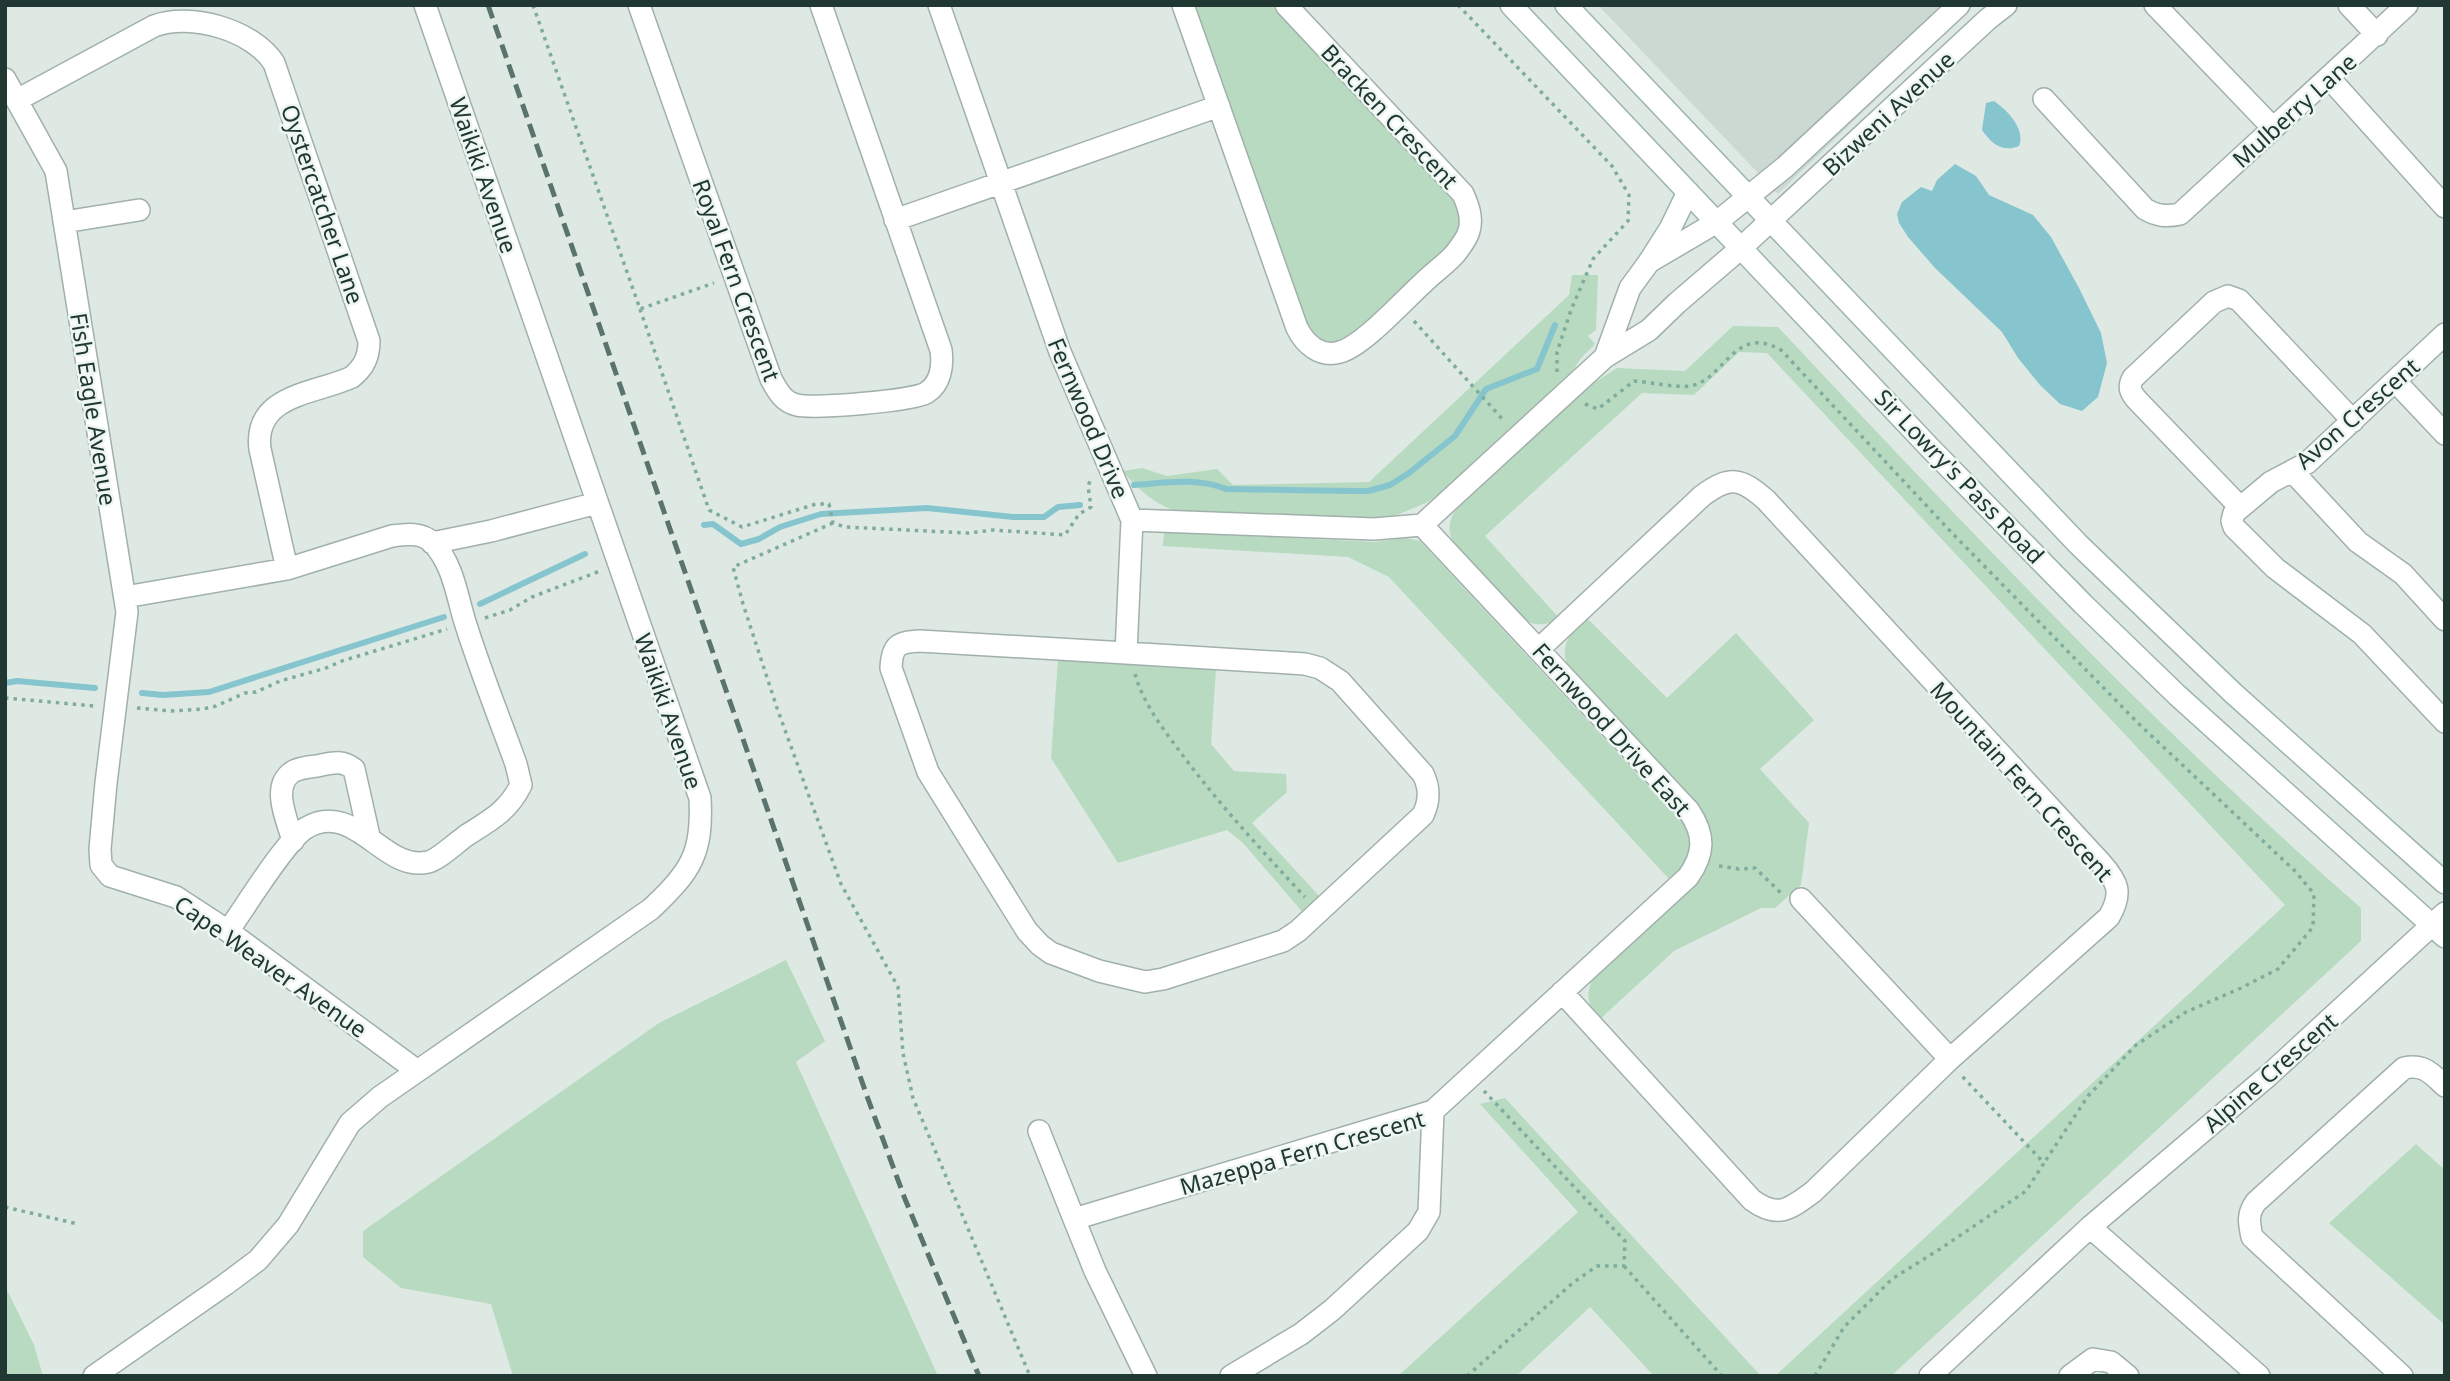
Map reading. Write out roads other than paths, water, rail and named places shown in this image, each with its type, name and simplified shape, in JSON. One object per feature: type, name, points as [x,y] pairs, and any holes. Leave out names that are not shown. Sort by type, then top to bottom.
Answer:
[{"type":"street","name":"Waikiki Avenue","points":[[94,1376],[258,1260],[288,1225],[350,1124],[380,1097],[651,909],[688,870],[695,852],[701,825],[699,797],[425,5]]},
{"type":"street","name":"Royal Fern Crescent","points":[[639,5],[771,379],[785,399],[796,405],[817,406],[906,398],[925,393],[938,379],[943,365],[941,350],[821,5]]},
{"type":"street","name":"Fernwood Drive","points":[[939,5],[1060,352],[1132,520],[1374,529],[1422,525]]},
{"type":"street","name":"Bracken Crescent","points":[[1184,5],[1297,328],[1304,341],[1322,352],[1337,353],[1349,348],[1399,305],[1459,248],[1469,231],[1469,207],[1463,194],[1286,5]]},
{"type":"street","name":"Sir Lowry's Pass Road","points":[[1511,5],[1930,448],[2083,604],[2186,703],[2440,925]]},
{"type":"street","name":"Sir Lowry's Pass Road","points":[[1566,5],[2079,545],[2233,693],[2445,883]]},
{"type":"street","name":"Bizweni Avenue","points":[[1717,222],[1785,167],[1959,5]]},
{"type":"street","name":"Bizweni Avenue","points":[[1741,248],[2006,5]]},
{"type":"street","points":[[2155,5],[2273,128]]},
{"type":"street","points":[[2349,5],[2377,35]]},
{"type":"street","name":"Mulberry Lane","points":[[2044,99],[2145,209],[2164,216],[2180,214],[2330,79],[2407,5]]},
{"type":"street","name":"Oystercatcher Lane","points":[[17,100],[154,26],[174,20],[199,22],[244,36],[263,48],[274,62],[369,341],[367,358],[352,377],[282,401],[263,421],[260,449],[287,569]]},
{"type":"street","name":"Fish Eagle Avenue","points":[[5,79],[56,171],[125,597]]},
{"type":"street","points":[[2330,79],[2445,207]]},
{"type":"street","points":[[895,220],[1219,106]]},
{"type":"street","points":[[1605,357],[1630,288],[1670,229],[1688,192]]},
{"type":"street","points":[[64,222],[139,210]]},
{"type":"street","points":[[1649,262],[1717,222]]},
{"type":"street","points":[[1422,525],[1605,357],[1649,330],[1676,303],[1741,248]]},
{"type":"street","points":[[2353,421],[2239,300],[2228,296],[2214,302],[2133,378],[2130,389],[2237,510],[2232,521],[2234,527],[2263,558],[2362,634],[2445,722]]},
{"type":"street","name":"Avon Crescent","points":[[2237,510],[2270,482],[2307,463],[2445,334]]},
{"type":"street","points":[[2396,382],[2445,434]]},
{"type":"street","points":[[2291,471],[2358,542],[2403,573],[2445,620]]},
{"type":"street","name":"Mountain Fern Crescent","points":[[1539,649],[1715,486],[1725,482],[1749,485],[1766,500],[2101,863],[2112,875],[2117,886],[2115,906],[2109,917],[1950,1059],[1813,1192],[1787,1209],[1776,1212],[1752,1200],[1562,992]]},
{"type":"street","points":[[432,543],[491,531],[597,503]]},
{"type":"street","points":[[1126,653],[1132,520]]},
{"type":"street","name":"Fernwood Drive East","points":[[1422,525],[1689,811],[1700,827],[1700,854],[1688,877],[1562,992]]},
{"type":"street","points":[[125,597],[287,569],[392,536],[410,534],[425,537],[441,555],[454,580],[465,622],[516,764],[521,785],[512,803],[429,862],[413,863],[396,856],[347,824],[326,822],[305,829],[293,841],[228,931]]},
{"type":"street","name":"Cape Weaver Avenue","points":[[125,597],[127,612],[106,783],[101,865],[110,876],[176,897],[228,931],[416,1070]]},
{"type":"street","points":[[920,641],[1126,653],[1306,664],[1320,668],[1340,681],[1423,774],[1429,794],[1423,815],[1298,931],[1283,941],[1145,982],[1099,971],[1051,953],[1027,931],[928,772],[891,668],[894,651],[906,642],[920,641]]},
{"type":"street","points":[[293,841],[281,797],[283,784],[289,774],[296,770],[339,761],[354,769],[369,836]]},
{"type":"street","points":[[1801,898],[1950,1059]]},
{"type":"street","name":"Alpine Crescent","points":[[1930,1376],[2090,1227],[2440,925]]},
{"type":"street","points":[[1433,1111],[1562,992]]},
{"type":"street","points":[[2402,1376],[2252,1237],[2250,1209],[2404,1068],[2415,1065],[2426,1070],[2445,1086]]},
{"type":"street","name":"Mazeppa Fern Crescent","points":[[1074,1219],[1433,1111],[1429,1212],[1418,1231],[1332,1310],[1301,1334],[1231,1376]]},
{"type":"street","points":[[1039,1131],[1095,1271],[1146,1376]]},
{"type":"street","points":[[2090,1227],[2259,1376]]},
{"type":"street","points":[[2070,1376],[2093,1359],[2111,1362],[2128,1376]]},
{"type":"water","points":[[1994,101],[2018,127],[2019,146],[1998,146],[1982,130],[1986,103]]},
{"type":"water","points":[[1955,164],[1976,176],[1989,195],[2033,215],[2051,237],[2079,288],[2101,333],[2107,363],[2098,397],[2082,411],[2060,404],[2040,385],[2018,358],[2002,332],[1935,268],[1899,223],[1897,214],[1902,202],[1921,187],[1932,191],[1937,180]]},
{"type":"waterway","points":[[1134,485],[1192,482],[1226,489],[1353,491],[1368,491],[1390,485],[1455,436],[1486,389],[1537,369],[1555,325]]},
{"type":"waterway","points":[[704,525],[713,524],[741,544],[759,539],[780,527],[821,514],[927,508],[1013,517],[1044,517],[1058,507],[1080,505]]},
{"type":"waterway","points":[[480,604],[585,554]]},
{"type":"waterway","points":[[142,693],[163,695],[209,692],[444,617]]},
{"type":"waterway","points":[[5,683],[17,681],[95,688]]},
{"type":"railway","points":[[488,5],[868,1099],[905,1199],[979,1376]]}]
